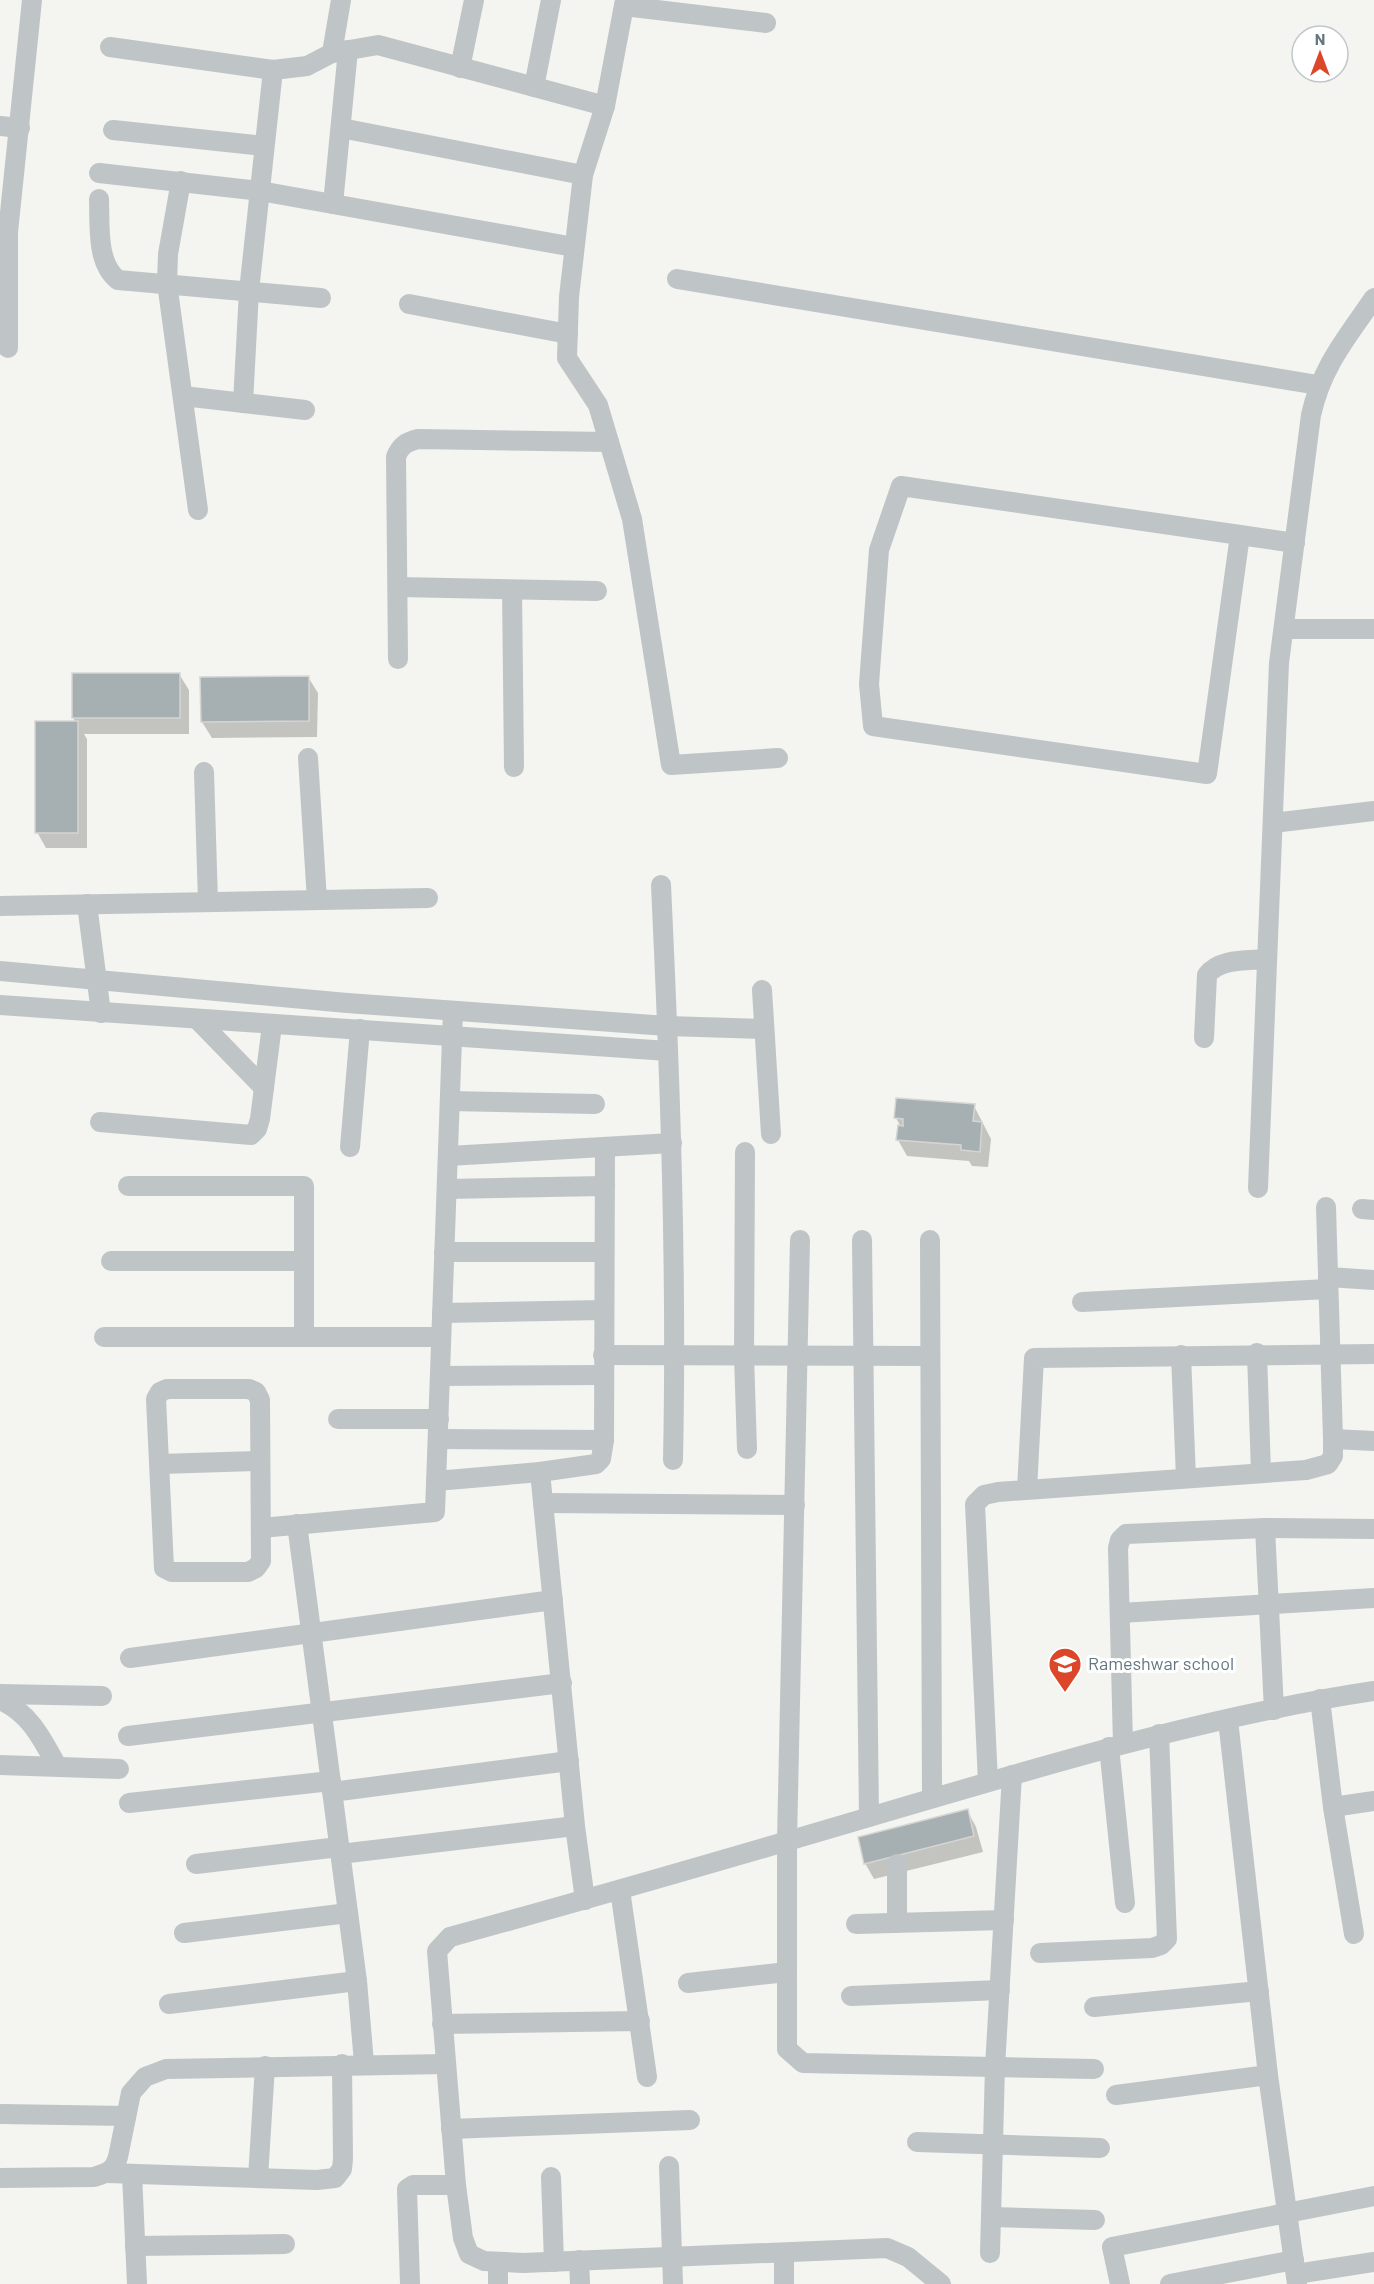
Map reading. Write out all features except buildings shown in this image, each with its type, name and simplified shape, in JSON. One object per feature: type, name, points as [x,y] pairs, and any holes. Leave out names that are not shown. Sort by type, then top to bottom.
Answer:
[{"type":"street","points":[[8,348],[10,127],[32,0]]},
{"type":"street","points":[[333,204],[341,128],[341,0]]},
{"type":"street","points":[[460,68],[474,0]]},
{"type":"street","points":[[534,87],[551,0]]},
{"type":"street","points":[[766,24],[625,3],[605,106],[583,175],[574,247],[567,358],[598,405],[632,519],[671,765],[778,758]]},
{"type":"street","points":[[110,47],[273,70],[307,66],[340,52],[378,45],[605,106]]},
{"type":"street","points":[[243,403],[249,291],[273,70]]},
{"type":"street","points":[[341,128],[583,175]]},
{"type":"street","points":[[114,130],[264,146]]},
{"type":"street","points":[[99,173],[260,191],[574,247]]},
{"type":"street","points":[[181,181],[168,254],[167,283],[198,510]]},
{"type":"street","points":[[99,199],[102,251],[108,273],[118,280],[321,298]]},
{"type":"street","points":[[677,279],[1318,385]]},
{"type":"street","points":[[1258,1188],[1279,663],[1294,543],[1311,415],[1318,385],[1326,368],[1374,298]]},
{"type":"street","points":[[409,304],[568,334]]},
{"type":"street","points":[[183,396],[305,410]]},
{"type":"street","points":[[398,659],[396,458],[399,448],[407,441],[417,439],[609,442]]},
{"type":"street","points":[[1240,535],[1207,774],[873,726],[869,684],[879,550],[901,486],[1240,535],[1294,543]]},
{"type":"street","points":[[398,587],[597,591]]},
{"type":"street","points":[[512,590],[514,767]]},
{"type":"street","points":[[1284,629],[1374,629]]},
{"type":"street","points":[[308,758],[317,900]]},
{"type":"street","points":[[204,772],[208,902]]},
{"type":"street","points":[[1273,824],[1374,811]]},
{"type":"street","points":[[661,885],[672,1143],[674,1460]]},
{"type":"street","points":[[0,906],[429,898]]},
{"type":"street","points":[[87,904],[101,1013]]},
{"type":"street","points":[[1204,1038],[1207,975],[1211,969],[1221,963],[1267,959]]},
{"type":"street","points":[[0,971],[453,1011],[667,1026],[764,1029]]},
{"type":"street","points":[[762,990],[771,1134]]},
{"type":"street","points":[[0,1005],[668,1051]]},
{"type":"street","points":[[261,1528],[435,1512],[453,1011]]},
{"type":"street","points":[[198,1020],[264,1088]]},
{"type":"street","points":[[100,1122],[251,1135],[258,1129],[272,1025]]},
{"type":"street","points":[[350,1147],[360,1029]]},
{"type":"street","points":[[450,1101],[595,1104]]},
{"type":"street","points":[[448,1156],[672,1143]]},
{"type":"street","points":[[436,1481],[540,1472],[596,1464],[601,1459],[604,1440],[605,1147]]},
{"type":"street","points":[[745,1152],[744,1356],[747,1449]]},
{"type":"street","points":[[128,1186],[303,1186],[304,1336]]},
{"type":"street","points":[[447,1189],[605,1186]]},
{"type":"street","points":[[988,1782],[975,1504],[984,1495],[1027,1489],[1306,1470],[1328,1464],[1333,1455],[1334,1439],[1329,1352],[1326,1207]]},
{"type":"street","points":[[930,1239],[932,1796]]},
{"type":"street","points":[[800,1240],[787,1841],[787,2049],[804,2063],[1094,2069]]},
{"type":"street","points":[[862,1240],[869,1817]]},
{"type":"street","points":[[444,1252],[604,1252]]},
{"type":"street","points":[[111,1261],[302,1261]]},
{"type":"street","points":[[1082,1302],[1374,1280]]},
{"type":"street","points":[[442,1313],[603,1310]]},
{"type":"street","points":[[104,1337],[441,1336]]},
{"type":"street","points":[[1027,1489],[1034,1358],[1329,1352],[1374,1354]]},
{"type":"street","points":[[1257,1353],[1261,1473]]},
{"type":"street","points":[[603,1355],[930,1356]]},
{"type":"street","points":[[1181,1355],[1186,1478]]},
{"type":"street","points":[[440,1376],[603,1375]]},
{"type":"street","points":[[167,1389],[249,1389],[256,1392],[260,1400],[259,1461],[261,1561],[256,1569],[248,1572],[172,1572],[164,1568],[156,1399],[160,1392],[167,1389]]},
{"type":"street","points":[[338,1419],[439,1429],[604,1440]]},
{"type":"street","points":[[1334,1439],[1374,1441]]},
{"type":"street","points":[[160,1464],[259,1461]]},
{"type":"street","points":[[540,1472],[575,1826],[585,1900]]},
{"type":"street","points":[[543,1503],[795,1505]]},
{"type":"street","points":[[297,1524],[357,1981],[364,2063]]},
{"type":"street","points":[[1125,1903],[1116,1746],[1120,1612],[1118,1548],[1120,1540],[1126,1534],[1265,1528],[1374,1529]]},
{"type":"street","points":[[1265,1528],[1274,1710]]},
{"type":"street","points":[[1120,1612],[1374,1599]]},
{"type":"street","points":[[129,1658],[554,1600]]},
{"type":"street","points":[[128,1736],[561,1683]]},
{"type":"street","points":[[941,2284],[908,2257],[887,2248],[498,2264],[469,2254],[463,2238],[456,2185],[437,1951],[450,1937],[620,1890],[869,1817],[932,1796],[1159,1734],[1320,1699],[1374,1691]]},
{"type":"street","points":[[0,1694],[102,1696]]},
{"type":"street","points":[[1320,1699],[1333,1806],[1354,1934]]},
{"type":"street","points":[[0,1700],[13,1705],[32,1723],[57,1766]]},
{"type":"street","points":[[1228,1720],[1268,2074],[1296,2273]]},
{"type":"street","points":[[1040,1953],[1152,1948],[1161,1945],[1167,1939],[1159,1734]]},
{"type":"street","points":[[129,1803],[331,1786],[569,1761]]},
{"type":"street","points":[[0,1765],[119,1770]]},
{"type":"street","points":[[990,2253],[995,2067],[1012,1775]]},
{"type":"street","points":[[1333,1806],[1374,1801]]},
{"type":"street","points":[[196,1864],[575,1826]]},
{"type":"street","points":[[897,1864],[897,1923]]},
{"type":"street","points":[[620,1890],[647,2077]]},
{"type":"street","points":[[184,1933],[348,1913]]},
{"type":"street","points":[[856,1924],[1004,1920]]},
{"type":"street","points":[[688,1983],[787,1972]]},
{"type":"street","points":[[169,2004],[357,1981]]},
{"type":"street","points":[[851,1996],[1000,1990]]},
{"type":"street","points":[[1094,2007],[1259,1991]]},
{"type":"street","points":[[442,2024],[640,2021]]},
{"type":"street","points":[[108,2173],[115,2166],[118,2157],[131,2093],[145,2077],[166,2069],[364,2063],[445,2064]]},
{"type":"street","points":[[0,2178],[94,2177],[108,2173],[326,2180],[335,2178],[342,2169],[342,2064]]},
{"type":"street","points":[[258,2178],[265,2066]]},
{"type":"street","points":[[1116,2095],[1268,2074]]},
{"type":"street","points":[[0,2114],[126,2116]]},
{"type":"street","points":[[451,2129],[690,2120]]},
{"type":"street","points":[[917,2142],[1100,2148]]},
{"type":"street","points":[[669,2166],[673,2284]]},
{"type":"street","points":[[132,2174],[137,2284]]},
{"type":"street","points":[[551,2177],[554,2262]]},
{"type":"street","points":[[410,2284],[406,2189],[413,2185],[456,2185]]},
{"type":"street","points":[[1119,2284],[1112,2247],[1374,2196]]},
{"type":"street","points":[[991,2217],[1095,2220]]},
{"type":"street","points":[[135,2246],[285,2244]]},
{"type":"street","points":[[784,2254],[784,2284]]},
{"type":"street","points":[[579,2260],[580,2284]]},
{"type":"street","points":[[1170,2284],[1296,2273],[1374,2262]]},
{"type":"street","points":[[498,2264],[498,2284]]},
{"type":"place","name":"Rameshwar school","points":[[1065,1693]]}]
